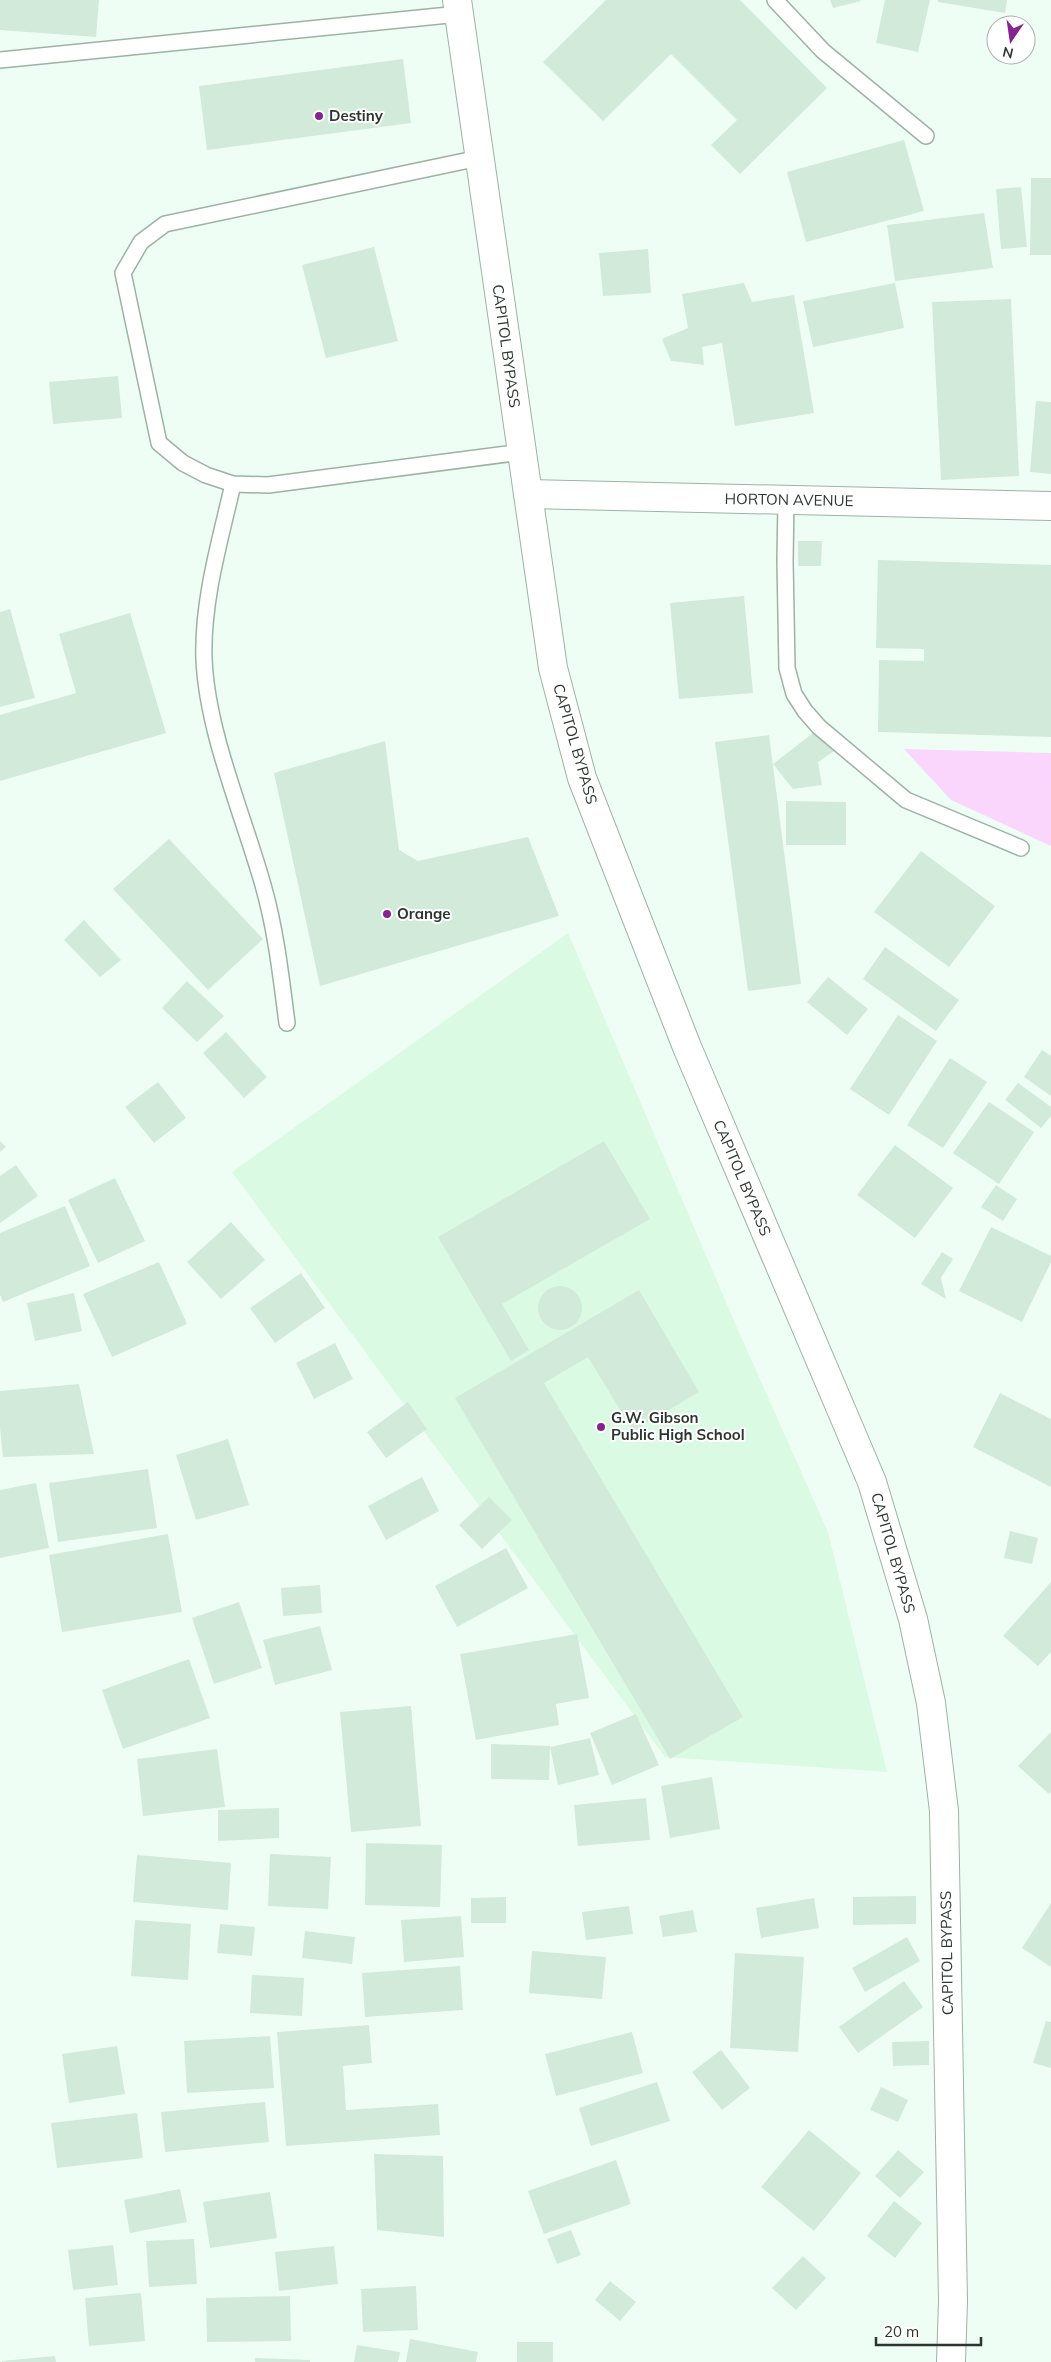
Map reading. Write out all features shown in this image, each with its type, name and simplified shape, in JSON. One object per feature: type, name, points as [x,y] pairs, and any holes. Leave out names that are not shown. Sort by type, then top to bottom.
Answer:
[{"type":"main road","name":"CAPITOL BYPASS","points":[[458,7],[553,668],[582,778],[687,1047],[872,1482],[919,1647],[931,1703],[944,1810],[953,2301],[951,2362]]},
{"type":"main road","name":"HORTON AVENUE","points":[[528,494],[1051,506]]},
{"type":"lane","points":[[775,0],[823,51],[926,136]]},
{"type":"lane","points":[[0,60],[458,7]]},
{"type":"lane","points":[[479,158],[164,224],[141,242],[123,273],[160,443],[183,463],[206,475],[232,484],[268,485],[522,452]]},
{"type":"lane","points":[[232,484],[210,588],[204,643],[206,681],[211,716],[270,909],[287,1023]]},
{"type":"lane","points":[[786,500],[787,668],[794,694],[805,711],[819,727],[906,800],[1021,848]]},
{"type":"shaded area","points":[[904,749],[1051,753],[1051,846],[951,800]]},
{"type":"shaded area","name":"G.W. Gibson Public High School","points":[[568,933],[735,1323],[828,1532],[887,1772],[665,1757],[232,1172]]},
{"type":"building","points":[[0,0],[99,0],[96,37],[0,30]]},
{"type":"building","points":[[606,0],[740,0],[827,88],[740,174],[711,145],[737,120],[671,54],[603,121],[543,62]]},
{"type":"building","points":[[830,0],[860,0],[861,1],[833,8]]},
{"type":"building","points":[[885,0],[930,0],[918,52],[876,43]]},
{"type":"building","points":[[938,0],[1007,0],[1005,13],[938,2]]},
{"type":"building","points":[[403,59],[411,123],[207,150],[199,86]]},
{"type":"building","points":[[904,140],[924,211],[806,242],[787,172]]},
{"type":"building","points":[[1031,178],[1051,178],[1051,255],[1030,255]]},
{"type":"building","points":[[1021,187],[1027,247],[1001,249],[996,189]]},
{"type":"building","points":[[984,213],[993,268],[895,281],[887,225]]},
{"type":"building","points":[[374,247],[398,341],[326,358],[302,265]]},
{"type":"building","points":[[648,249],[651,293],[603,296],[599,253]]},
{"type":"building","points":[[744,283],[752,302],[794,295],[814,413],[735,426],[722,343],[702,347],[704,365],[671,361],[662,339],[688,328],[682,294]]},
{"type":"building","points":[[895,283],[904,328],[813,347],[803,301]]},
{"type":"building","points":[[1011,299],[1019,476],[941,480],[932,302]]},
{"type":"building","points":[[118,376],[122,418],[53,424],[49,382]]},
{"type":"building","points":[[1036,401],[1051,402],[1051,474],[1030,472]]},
{"type":"building","points":[[798,541],[822,541],[821,566],[798,566]]},
{"type":"building","points":[[878,560],[1051,565],[1051,737],[878,732],[879,660],[924,661],[924,649],[876,648]]},
{"type":"building","points":[[744,596],[753,693],[679,699],[670,603]]},
{"type":"building","points":[[10,609],[35,698],[0,707],[0,612]]},
{"type":"building","points":[[130,613],[166,733],[0,781],[0,715],[76,693],[59,634]]},
{"type":"building","points":[[813,733],[836,750],[818,762],[822,785],[793,789],[773,764]]},
{"type":"building","points":[[769,735],[801,984],[748,991],[715,742]]},
{"type":"building","points":[[385,741],[399,850],[418,861],[528,837],[559,916],[320,986],[274,773]]},
{"type":"building","points":[[786,801],[846,802],[846,845],[786,845]]},
{"type":"building","points":[[169,839],[263,939],[208,990],[113,889]]},
{"type":"building","points":[[921,851],[995,906],[949,967],[874,912]]},
{"type":"building","points":[[84,920],[121,960],[100,977],[64,940]]},
{"type":"building","points":[[885,947],[959,1000],[936,1031],[863,979]]},
{"type":"building","points":[[828,977],[868,1009],[847,1035],[807,1002]]},
{"type":"building","points":[[187,981],[224,1016],[197,1042],[162,1008]]},
{"type":"building","points":[[898,1015],[937,1041],[889,1115],[850,1089]]},
{"type":"building","points":[[226,1032],[267,1077],[244,1098],[203,1053]]},
{"type":"building","points":[[1042,1050],[1051,1056],[1051,1096],[1024,1077]]},
{"type":"building","points":[[950,1058],[987,1082],[943,1148],[907,1125]]},
{"type":"building","points":[[158,1082],[186,1118],[154,1143],[125,1107]]},
{"type":"building","points":[[1018,1083],[1051,1107],[1051,1116],[1041,1128],[1005,1100]]},
{"type":"building","points":[[989,1102],[1034,1132],[999,1184],[953,1153]]},
{"type":"building","points":[[0,1141],[6,1147],[0,1152]]},
{"type":"building","points":[[604,1141],[650,1219],[502,1304],[529,1350],[511,1361],[438,1237]]},
{"type":"building","points":[[895,1145],[953,1188],[915,1238],[857,1195]]},
{"type":"building","points":[[16,1165],[38,1196],[0,1223],[0,1176]]},
{"type":"building","points":[[115,1178],[145,1241],[98,1263],[68,1200]]},
{"type":"building","points":[[996,1185],[1017,1199],[1003,1221],[981,1207]]},
{"type":"building","points":[[65,1206],[90,1266],[3,1302],[0,1295],[0,1233]]},
{"type":"building","points":[[231,1222],[265,1260],[221,1299],[187,1262]]},
{"type":"building","points":[[991,1227],[1051,1256],[1051,1262],[1022,1322],[959,1291]]},
{"type":"building","points":[[942,1252],[953,1259],[941,1278],[946,1299],[921,1284]]},
{"type":"building","points":[[159,1262],[187,1324],[112,1357],[83,1294]]},
{"type":"building","points":[[301,1273],[325,1308],[275,1343],[250,1308]]},
{"type":"building","points":[[564,1286],[576,1292],[581,1299],[581,1317],[576,1324],[569,1329],[556,1330],[548,1327],[541,1320],[538,1304],[541,1296],[548,1289]]},
{"type":"building","name":"G.W. Gibson Public High School","points":[[639,1290],[699,1392],[633,1431],[588,1357],[544,1383],[743,1717],[670,1759],[455,1398]]},
{"type":"building","points":[[74,1293],[82,1331],[35,1341],[27,1303]]},
{"type":"building","points":[[335,1343],[353,1379],[314,1399],[296,1363]]},
{"type":"building","points":[[79,1384],[94,1454],[3,1457],[0,1428],[0,1391]]},
{"type":"building","points":[[1000,1393],[1051,1419],[1051,1487],[973,1447]]},
{"type":"building","points":[[408,1402],[427,1429],[386,1458],[367,1432]]},
{"type":"building","points":[[228,1439],[249,1505],[196,1520],[176,1455]]},
{"type":"building","points":[[148,1469],[157,1528],[58,1542],[49,1483]]},
{"type":"building","points":[[422,1477],[439,1511],[386,1540],[368,1506]]},
{"type":"building","points":[[36,1483],[49,1548],[0,1558],[0,1490]]},
{"type":"building","points":[[489,1497],[512,1520],[482,1549],[459,1525]]},
{"type":"building","points":[[1010,1531],[1038,1538],[1032,1564],[1004,1558]]},
{"type":"building","points":[[168,1534],[182,1612],[62,1632],[49,1555]]},
{"type":"building","points":[[506,1548],[528,1588],[457,1627],[435,1586]]},
{"type":"building","points":[[1051,1582],[1051,1652],[1038,1666],[1003,1636]]},
{"type":"building","points":[[320,1585],[322,1613],[283,1616],[281,1588]]},
{"type":"building","points":[[239,1602],[262,1668],[214,1684],[192,1618]]},
{"type":"building","points":[[320,1626],[332,1670],[275,1685],[263,1640]]},
{"type":"building","points":[[577,1634],[589,1698],[556,1704],[559,1725],[476,1740],[460,1654]]},
{"type":"building","points":[[189,1659],[210,1718],[123,1749],[102,1690]]},
{"type":"building","points":[[411,1706],[421,1826],[351,1832],[340,1712]]},
{"type":"building","points":[[636,1714],[659,1765],[612,1785],[590,1733]]},
{"type":"building","points":[[1051,1732],[1051,1792],[1049,1794],[1018,1766]]},
{"type":"building","points":[[590,1738],[599,1775],[558,1785],[550,1747]]},
{"type":"building","points":[[491,1744],[550,1746],[549,1780],[491,1779]]},
{"type":"building","points":[[217,1749],[225,1807],[143,1816],[137,1759]]},
{"type":"building","points":[[712,1777],[720,1829],[670,1838],[661,1786]]},
{"type":"building","points":[[646,1798],[650,1840],[578,1846],[574,1805]]},
{"type":"building","points":[[279,1808],[279,1838],[218,1841],[218,1810]]},
{"type":"building","points":[[366,1843],[442,1845],[440,1907],[365,1905]]},
{"type":"building","points":[[270,1854],[331,1857],[328,1909],[268,1906]]},
{"type":"building","points":[[137,1855],[231,1863],[228,1910],[133,1902]]},
{"type":"building","points":[[916,1896],[916,1924],[853,1925],[853,1897]]},
{"type":"building","points":[[506,1897],[506,1923],[471,1923],[471,1898]]},
{"type":"building","points":[[814,1898],[819,1928],[761,1938],[756,1908]]},
{"type":"building","points":[[1051,1903],[1051,1967],[1022,1948]]},
{"type":"building","points":[[629,1906],[633,1934],[586,1940],[582,1912]]},
{"type":"building","points":[[693,1910],[697,1932],[663,1937],[659,1916]]},
{"type":"building","points":[[461,1916],[464,1957],[404,1962],[401,1920]]},
{"type":"building","points":[[135,1920],[191,1924],[188,1980],[131,1976]]},
{"type":"building","points":[[220,1924],[255,1927],[252,1956],[217,1953]]},
{"type":"building","points":[[305,1931],[355,1937],[352,1964],[302,1958]]},
{"type":"building","points":[[907,1937],[920,1961],[865,1992],[852,1968]]},
{"type":"building","points":[[532,1951],[606,1957],[602,1999],[529,1993]]},
{"type":"building","points":[[735,1953],[804,1957],[798,2052],[730,2048]]},
{"type":"building","points":[[460,1966],[463,2010],[365,2017],[362,1973]]},
{"type":"building","points":[[252,1975],[304,1978],[302,2016],[250,2013]]},
{"type":"building","points":[[904,1981],[923,2007],[858,2053],[839,2027]]},
{"type":"building","points":[[1046,2021],[1051,2022],[1051,2068],[1033,2063]]},
{"type":"building","points":[[369,2025],[372,2063],[343,2066],[346,2110],[438,2104],[440,2135],[286,2146],[277,2032]]},
{"type":"building","points":[[632,2032],[643,2073],[556,2096],[545,2054]]},
{"type":"building","points":[[270,2036],[274,2088],[187,2093],[184,2041]]},
{"type":"building","points":[[929,2041],[929,2065],[893,2066],[892,2042]]},
{"type":"building","points":[[117,2046],[125,2094],[69,2103],[62,2054]]},
{"type":"building","points":[[721,2050],[750,2088],[722,2110],[692,2072]]},
{"type":"building","points":[[657,2082],[670,2121],[591,2146],[579,2108]]},
{"type":"building","points":[[881,2087],[908,2100],[898,2122],[870,2110]]},
{"type":"building","points":[[265,2102],[269,2142],[165,2152],[161,2112]]},
{"type":"building","points":[[137,2113],[143,2158],[57,2168],[51,2123]]},
{"type":"building","points":[[809,2130],[861,2173],[814,2231],[761,2187]]},
{"type":"building","points":[[898,2150],[924,2172],[900,2198],[875,2176]]},
{"type":"building","points":[[374,2154],[443,2156],[444,2237],[377,2230]]},
{"type":"building","points":[[616,2160],[631,2204],[544,2234],[528,2191]]},
{"type":"building","points":[[180,2189],[187,2222],[130,2233],[124,2200]]},
{"type":"building","points":[[270,2192],[277,2238],[210,2248],[203,2202]]},
{"type":"building","points":[[894,2201],[922,2223],[895,2258],[867,2236]]},
{"type":"building","points":[[571,2230],[581,2255],[557,2264],[547,2239]]},
{"type":"building","points":[[194,2239],[197,2284],[149,2287],[146,2241]]},
{"type":"building","points":[[113,2245],[118,2285],[73,2290],[68,2250]]},
{"type":"building","points":[[334,2246],[338,2284],[279,2291],[275,2252]]},
{"type":"building","points":[[803,2256],[826,2278],[796,2310],[772,2288]]},
{"type":"building","points":[[610,2281],[636,2302],[620,2321],[595,2300]]},
{"type":"building","points":[[416,2286],[418,2330],[363,2332],[361,2289]]},
{"type":"building","points":[[141,2293],[145,2341],[89,2346],[85,2298]]},
{"type":"building","points":[[290,2296],[291,2341],[207,2342],[206,2298]]},
{"type":"building","points":[[410,2339],[478,2352],[476,2362],[406,2362]]},
{"type":"building","points":[[517,2342],[553,2342],[553,2362],[517,2362]]},
{"type":"building","points":[[357,2345],[400,2352],[398,2362],[354,2362]]},
{"type":"building","points":[[55,2356],[56,2362],[2,2362],[2,2361]]},
{"type":"building","points":[[255,2358],[310,2360],[310,2362],[255,2362]]},
{"type":"place","name":"Destiny","points":[[319,116]]},
{"type":"place","name":"Orange","points":[[387,914]]},
{"type":"place","name":"G.W. Gibson Public High School","points":[[601,1427]]}]
